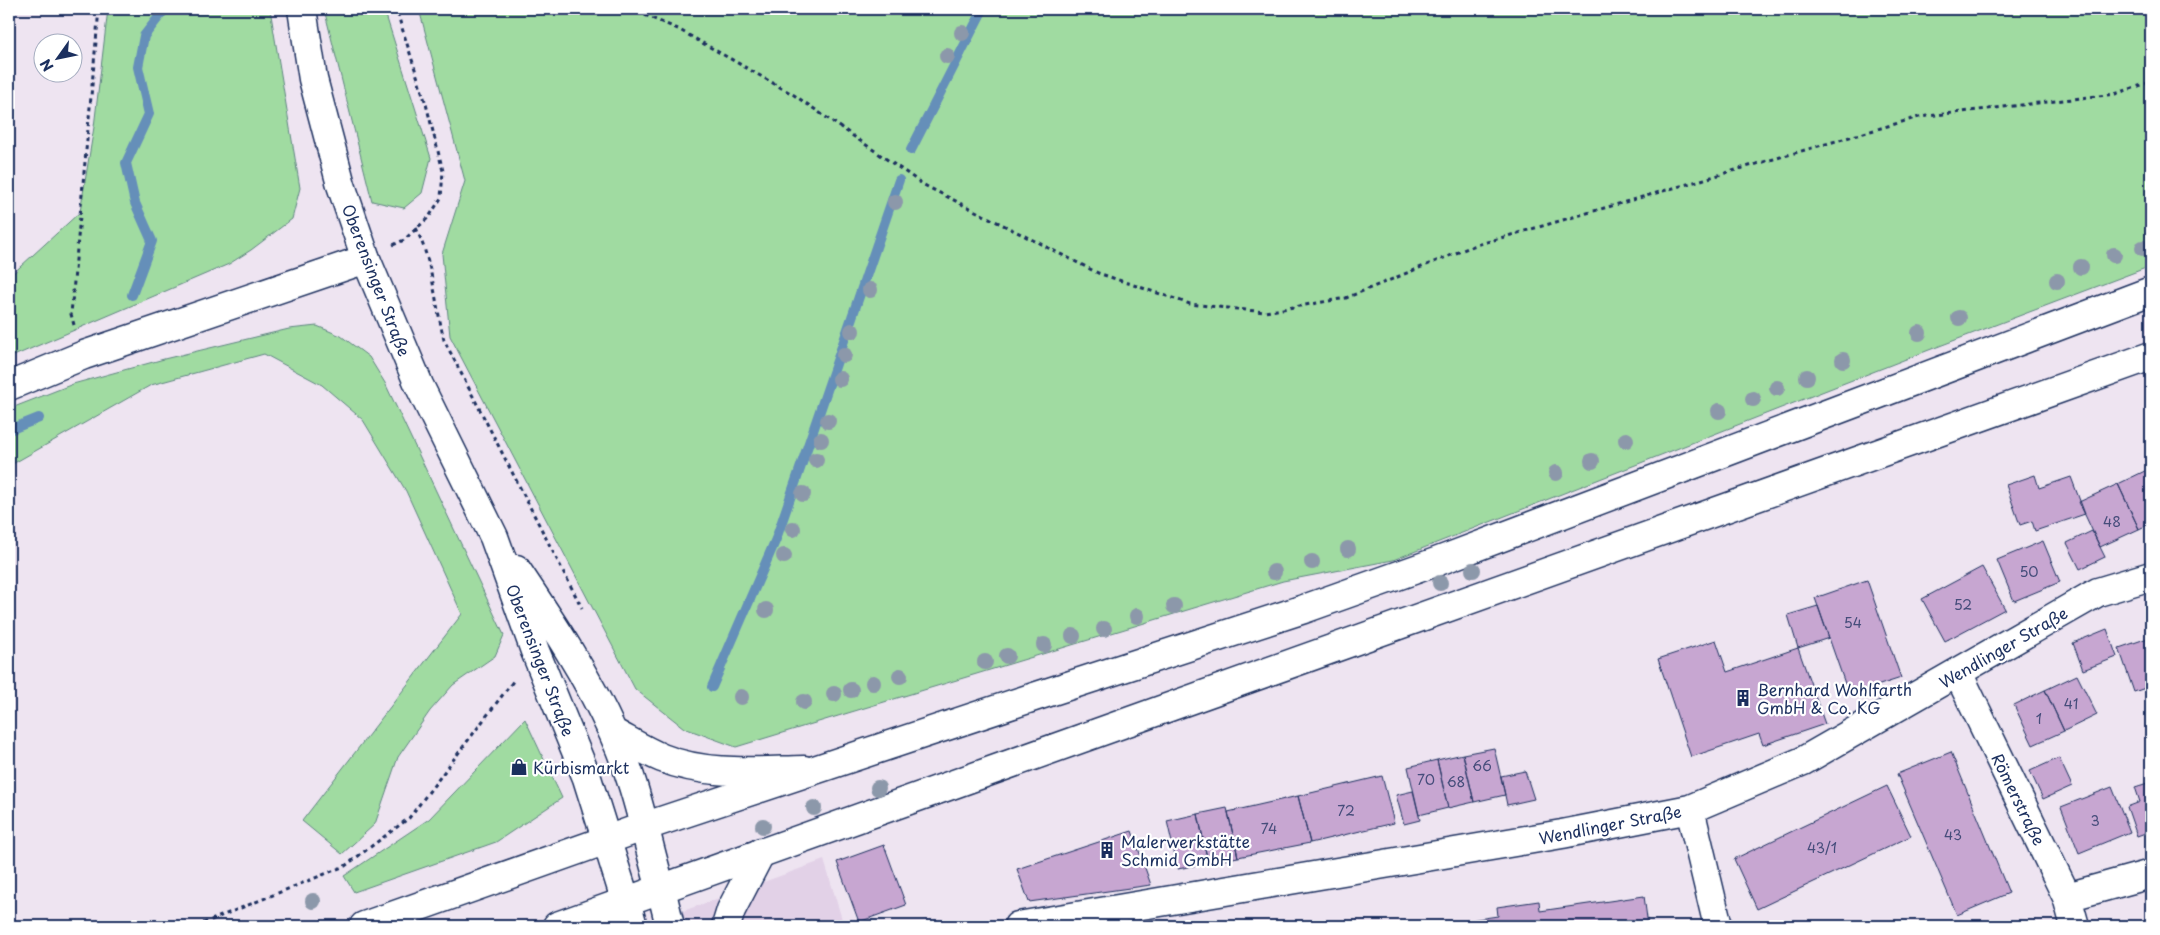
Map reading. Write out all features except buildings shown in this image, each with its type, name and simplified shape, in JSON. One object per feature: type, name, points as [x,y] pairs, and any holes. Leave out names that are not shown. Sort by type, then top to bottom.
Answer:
[{"type":"street","name":"Oberensinger Straße","points":[[302,9],[315,88],[341,185],[366,259],[419,385],[494,537],[535,651],[587,778],[629,914]]},
{"type":"street","points":[[9,386],[84,354],[366,259]]},
{"type":"street","points":[[364,926],[643,827],[1034,697],[1304,610],[1410,572],[2151,291]]},
{"type":"street","points":[[557,926],[629,914],[661,890],[761,852],[2151,356]]},
{"type":"street","name":"Oberensinger Straße","points":[[494,537],[561,635],[614,733],[630,778],[670,926]]},
{"type":"street","name":"Wendlinger Straße","points":[[1018,926],[1562,834],[1690,809],[1803,761],[2098,592],[2151,576]]},
{"type":"street","name":"Römerstraße","points":[[1958,673],[2067,897],[2075,926]]},
{"type":"street","points":[[614,733],[662,758],[702,769],[741,772],[816,770]]},
{"type":"street","points":[[1690,809],[1718,926]]},
{"type":"street","points":[[726,926],[731,910],[761,852]]},
{"type":"street","points":[[2067,897],[2151,874]]},
{"type":"path","points":[[84,354],[71,314],[99,9]]},
{"type":"path","points":[[366,259],[404,240],[429,217],[441,198],[444,171],[426,104],[396,9]]},
{"type":"path","points":[[630,9],[678,29],[794,95],[924,185],[1098,274],[1190,304],[1265,312],[1346,298],[1473,246],[1919,117],[2114,94],[2151,82]]},
{"type":"path","points":[[416,228],[424,244],[432,271],[438,315],[444,340],[583,611]]},
{"type":"path","points":[[196,926],[345,866],[409,818],[535,651]]},
{"type":"shaded area","points":[[824,860],[844,926],[642,926]]},
{"type":"green space","points":[[108,9],[270,9],[300,188],[292,219],[229,264],[9,358],[9,277],[80,212],[94,127]]},
{"type":"green space","points":[[324,9],[384,9],[431,158],[422,193],[404,208],[372,201]]},
{"type":"green space","points":[[419,9],[2151,9],[2151,266],[1929,350],[1393,560],[1283,581],[736,747],[684,728],[635,689],[450,336],[442,254],[465,181]]},
{"type":"green space","points":[[317,326],[341,336],[369,357],[385,383],[504,635],[495,656],[453,685],[430,711],[398,757],[375,824],[342,854],[302,821],[462,614],[406,491],[363,420],[322,385],[264,354],[151,385],[9,466],[9,409],[73,384],[164,359],[289,329]]},
{"type":"green space","points":[[525,719],[562,798],[496,842],[354,892],[344,876],[429,819]]},
{"type":"waterway","points":[[132,295],[152,241],[135,203],[126,163],[149,114],[138,67],[144,36],[165,9]]},
{"type":"waterway","points":[[911,150],[983,9]]},
{"type":"waterway","points":[[712,687],[776,539],[899,180]]},
{"type":"waterway","points":[[9,430],[39,418]]},
{"type":"place","name":"Bernhard Wohlfarth GmbH & Co. KG","points":[[1743,698]]},
{"type":"place","name":"Kürbismarkt","points":[[519,767]]},
{"type":"place","name":"Malerwerkstätte Schmid GmbH","points":[[1107,850]]}]
